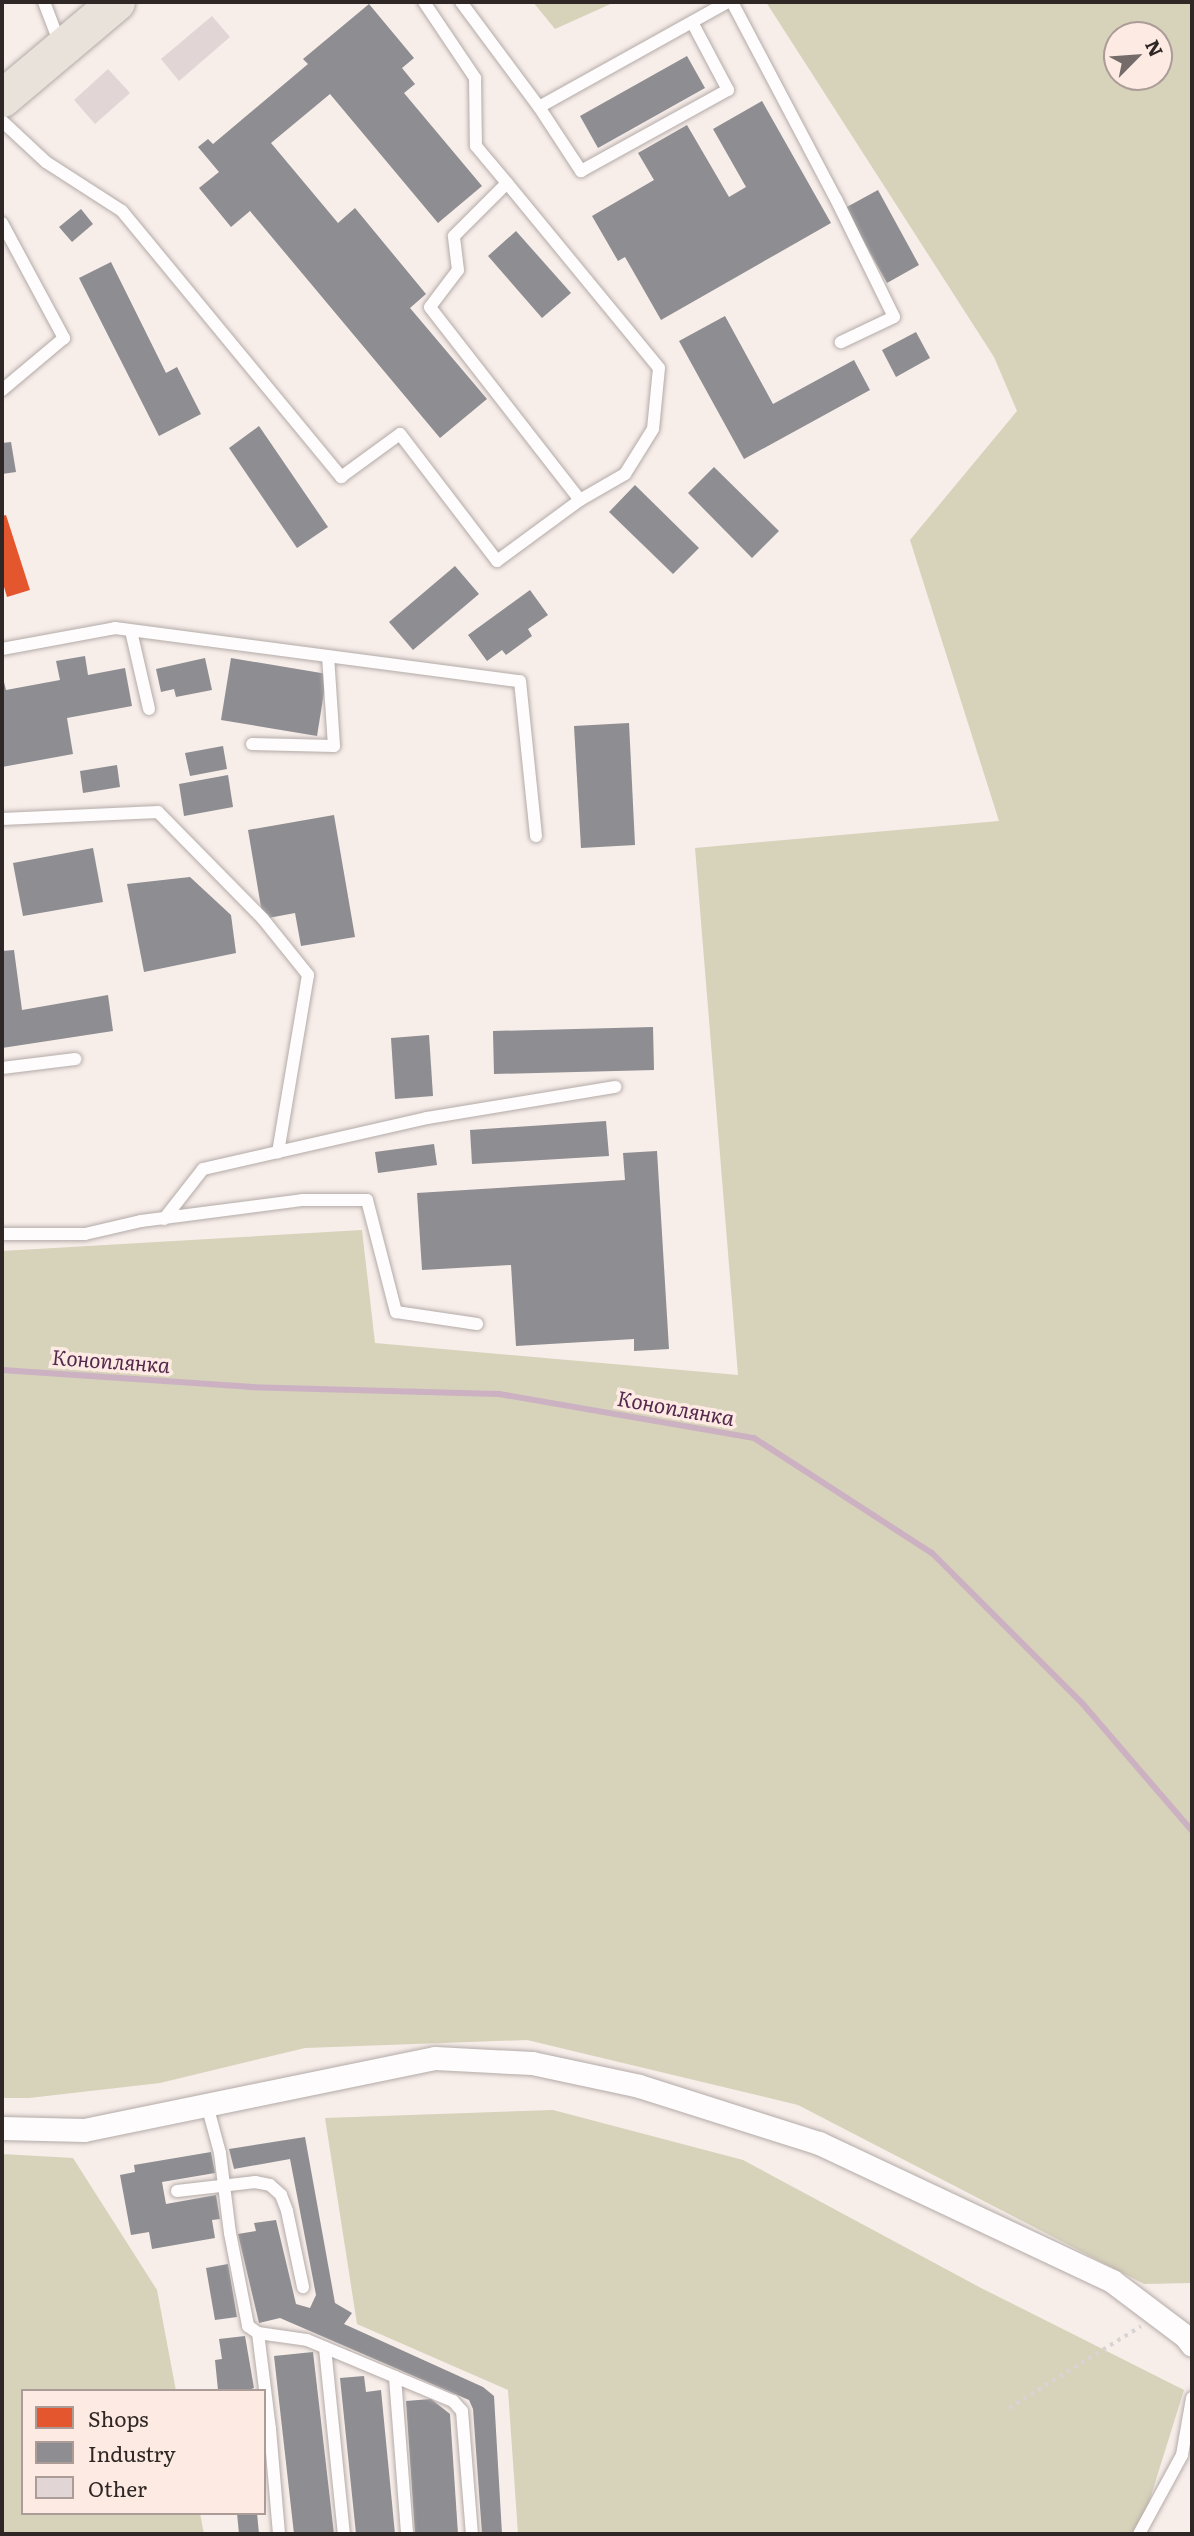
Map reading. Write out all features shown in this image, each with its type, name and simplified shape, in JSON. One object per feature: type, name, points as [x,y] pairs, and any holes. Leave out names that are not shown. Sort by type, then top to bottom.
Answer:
[{"type":"main road","points":[[2,98],[116,2]]},
{"type":"street","points":[[2,2128],[84,2130],[435,2058],[532,2063],[612,2080],[819,2143],[1112,2281],[1192,2345]]},
{"type":"lane","points":[[44,2],[62,48]]},
{"type":"lane","points":[[2,121],[46,162],[122,211],[341,477],[400,434],[497,561],[580,500],[625,474],[653,429],[659,368],[476,146],[475,78],[424,2]]},
{"type":"lane","points":[[461,2],[539,107],[581,171],[728,90],[692,22]]},
{"type":"lane","points":[[539,107],[730,2],[894,317],[841,342]]},
{"type":"lane","points":[[507,183],[454,236],[458,270],[430,307],[580,500]]},
{"type":"lane","points":[[2,223],[64,338],[2,390]]},
{"type":"lane","points":[[2,649],[116,628],[520,681],[536,836]]},
{"type":"lane","points":[[131,631],[149,709]]},
{"type":"lane","points":[[251,744],[334,746],[328,656]]},
{"type":"lane","points":[[2,819],[158,812],[263,919],[308,975],[278,1152]]},
{"type":"lane","points":[[2,1068],[75,1059]]},
{"type":"lane","points":[[164,1219],[203,1169],[427,1118],[615,1087]]},
{"type":"lane","points":[[2,1234],[85,1234],[164,1219],[302,1200],[367,1200],[396,1312],[477,1324]]},
{"type":"lane","points":[[207,2105],[220,2153],[230,2233],[248,2326],[258,2333],[307,2340],[453,2402],[462,2411],[472,2534]]},
{"type":"lane","points":[[177,2191],[255,2182],[270,2185],[281,2195],[288,2211],[303,2287]]},
{"type":"lane","points":[[258,2333],[265,2389]]},
{"type":"lane","points":[[325,2348],[344,2534]]},
{"type":"lane","points":[[395,2377],[407,2534]]},
{"type":"lane","points":[[266,2397],[279,2534]]},
{"type":"lane","points":[[1139,2534],[1182,2455],[1192,2398]]},
{"type":"path","points":[[1009,2408],[1157,2315]]},
{"type":"shaded area","points":[[533,2],[615,2],[555,29]]},
{"type":"shaded area","points":[[766,2],[1192,2],[1192,2283],[1144,2284],[798,2105],[527,2040],[305,2048],[160,2083],[29,2098],[2,2098],[2,1251],[362,1230],[375,1343],[738,1375],[695,848],[999,821],[910,540],[1017,411],[994,357]]},
{"type":"shaded area","points":[[553,2110],[743,2160],[981,2288],[1184,2390],[1139,2534],[518,2534],[508,2390],[357,2324],[325,2118]]},
{"type":"shaded area","points":[[2,2154],[73,2158],[157,2290],[176,2389],[21,2389],[21,2515],[200,2515],[204,2534],[2,2534]]},
{"type":"building: Shops","points":[[6,515],[30,590],[7,597],[2,580],[2,516]]},
{"type":"building: Industry","points":[[369,4],[414,58],[402,68],[415,84],[404,93],[482,186],[438,223],[330,94],[271,143],[338,223],[355,208],[426,294],[410,308],[487,399],[440,438],[250,211],[231,227],[199,188],[219,172],[198,147],[208,139],[213,144],[308,64],[303,59]]},
{"type":"building: Industry","points":[[687,56],[705,88],[598,148],[580,116]]},
{"type":"building: Industry","points":[[762,101],[831,223],[661,320],[625,257],[618,261],[592,216],[654,180],[638,153],[687,125],[729,197],[746,187],[713,129]]},
{"type":"building: Industry","points":[[878,190],[919,265],[887,283],[845,208]]},
{"type":"building: Industry","points":[[81,209],[93,224],[72,242],[59,227]]},
{"type":"building: Industry","points":[[516,231],[571,293],[542,318],[488,256]]},
{"type":"building: Industry","points":[[111,262],[166,373],[177,367],[201,414],[159,436],[79,278]]},
{"type":"building: Industry","points":[[725,316],[773,404],[854,360],[870,390],[744,459],[679,341]]},
{"type":"building: Industry","points":[[916,332],[930,358],[896,377],[882,350]]},
{"type":"building: Industry","points":[[259,426],[328,527],[297,548],[229,448]]},
{"type":"building: Industry","points":[[11,442],[16,472],[2,474],[2,443]]},
{"type":"building: Industry","points":[[714,467],[779,531],[752,558],[688,493]]},
{"type":"building: Industry","points":[[635,485],[699,548],[673,574],[609,512]]},
{"type":"building: Industry","points":[[455,566],[479,594],[413,650],[389,622]]},
{"type":"building: Industry","points":[[530,590],[548,615],[528,629],[532,636],[506,655],[502,650],[487,661],[468,635]]},
{"type":"building: Industry","points":[[85,656],[88,675],[125,668],[132,706],[67,718],[73,754],[2,767],[2,674],[6,690],[60,680],[56,661]]},
{"type":"building: Industry","points":[[205,658],[212,690],[176,697],[174,689],[161,692],[156,669]]},
{"type":"building: Industry","points":[[231,658],[327,674],[317,736],[221,720]]},
{"type":"building: Industry","points":[[629,723],[635,845],[581,848],[574,726]]},
{"type":"building: Industry","points":[[223,746],[227,769],[190,776],[185,753]]},
{"type":"building: Industry","points":[[117,765],[120,787],[83,793],[80,771]]},
{"type":"building: Industry","points":[[228,775],[233,807],[184,816],[179,784]]},
{"type":"building: Industry","points":[[334,815],[355,937],[301,946],[295,913],[263,919],[248,830]]},
{"type":"building: Industry","points":[[93,848],[103,902],[23,916],[13,863]]},
{"type":"building: Industry","points":[[190,877],[231,915],[236,953],[144,972],[127,884]]},
{"type":"building: Industry","points":[[14,950],[22,1010],[108,995],[113,1031],[2,1048],[2,951]]},
{"type":"building: Industry","points":[[653,1027],[654,1070],[494,1074],[493,1031]]},
{"type":"building: Industry","points":[[429,1035],[433,1096],[395,1099],[391,1038]]},
{"type":"building: Industry","points":[[606,1121],[609,1156],[472,1164],[470,1130]]},
{"type":"building: Industry","points":[[434,1144],[437,1165],[378,1173],[375,1152]]},
{"type":"building: Industry","points":[[657,1151],[669,1349],[634,1351],[634,1339],[516,1346],[511,1265],[422,1270],[417,1193],[625,1180],[623,1153]]},
{"type":"building: Industry","points":[[305,2137],[335,2303],[352,2313],[344,2324],[483,2387],[494,2396],[502,2534],[482,2534],[473,2409],[469,2400],[280,2318],[259,2323],[238,2234],[256,2231],[254,2223],[276,2220],[296,2304],[310,2308],[316,2295],[290,2159],[234,2169],[229,2149]]},
{"type":"building: Industry","points":[[211,2152],[215,2173],[162,2182],[166,2204],[216,2195],[220,2219],[212,2220],[215,2238],[152,2249],[149,2232],[131,2235],[120,2175],[135,2172],[134,2165]]},
{"type":"building: Industry","points":[[228,2264],[237,2317],[215,2320],[206,2268]]},
{"type":"building: Industry","points":[[245,2336],[254,2388],[218,2389],[215,2360],[222,2359],[219,2339]]},
{"type":"building: Industry","points":[[313,2352],[334,2534],[294,2534],[274,2356]]},
{"type":"building: Industry","points":[[364,2376],[366,2392],[381,2390],[395,2534],[356,2534],[340,2378]]},
{"type":"building: Industry","points":[[431,2399],[450,2414],[458,2534],[415,2534],[406,2401]]},
{"type":"building: Industry","points":[[237,2515],[257,2515],[259,2534],[239,2534]]},
{"type":"building: Other","points":[[212,16],[230,37],[179,81],[161,59]]},
{"type":"building: Other","points":[[108,69],[130,93],[95,124],[74,100]]},
{"type":"waterway","name":"Коноплянка","points":[[2,1370],[249,1387],[499,1394],[754,1438],[932,1553],[1082,1703],[1192,1831]]}]
